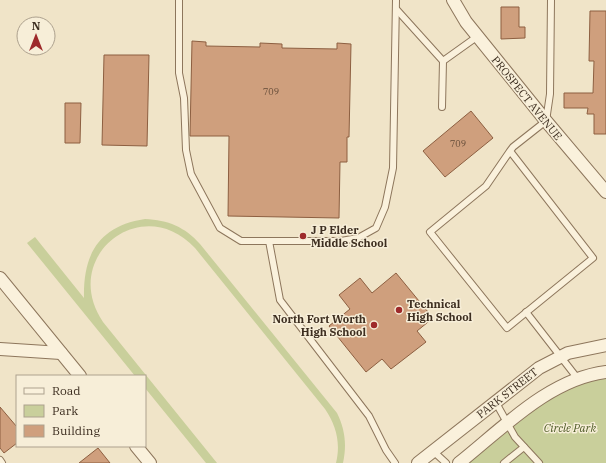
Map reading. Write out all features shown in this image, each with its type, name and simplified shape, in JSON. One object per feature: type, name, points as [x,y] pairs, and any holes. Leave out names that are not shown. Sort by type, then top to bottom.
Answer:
[{"type":"street","name":"PROSPECT AVENUE","points":[[453,0],[466,22],[606,192]]},
{"type":"street","points":[[0,278],[79,375]]},
{"type":"street","name":"PARK STREET","points":[[418,463],[539,368],[561,356],[590,347],[606,345]]},
{"type":"street","points":[[0,349],[61,353]]},
{"type":"street","points":[[459,463],[538,400],[559,387],[578,379],[606,372]]},
{"type":"street","points":[[137,447],[150,463]]},
{"type":"lane","points":[[179,0],[179,72],[184,98],[186,150],[191,174],[220,228],[241,241],[341,241],[358,238],[376,228],[385,207],[393,168],[396,0]]},
{"type":"lane","points":[[510,151],[593,258],[507,328],[430,232],[486,186],[510,151],[546,121],[550,94],[551,0]]},
{"type":"lane","points":[[397,10],[443,61],[442,107]]},
{"type":"lane","points":[[443,61],[478,36]]},
{"type":"lane","points":[[269,241],[280,300],[369,416],[386,450],[395,463]]},
{"type":"lane","points":[[526,312],[578,379]]},
{"type":"lane","points":[[496,401],[507,424],[524,447],[539,463]]},
{"type":"lane","points":[[504,463],[524,447]]},
{"type":"lane","points":[[433,451],[446,463]]},
{"type":"green space","points":[[145,219],[169,223],[188,233],[200,244],[337,413],[342,425],[344,437],[345,450],[343,463],[336,463],[338,441],[335,428],[325,409],[195,248],[174,232],[152,226],[131,229],[113,239],[99,255],[91,275],[92,298],[103,322],[146,375],[134,375],[27,243],[35,237],[84,298],[84,282],[87,268],[97,245],[105,235],[116,228]]},
{"type":"green space","points":[[146,375],[217,463],[206,463],[146,389]]},
{"type":"green space","name":"Circle Park","points":[[606,377],[606,463],[468,463],[543,403],[583,382]]},
{"type":"building","points":[[501,7],[519,7],[519,27],[525,27],[525,38],[501,39]]},
{"type":"building","points":[[590,11],[606,11],[606,134],[594,134],[594,114],[587,114],[588,108],[564,108],[564,93],[593,93],[594,61],[589,61]]},
{"type":"building","points":[[192,41],[206,42],[206,46],[260,47],[260,43],[282,44],[282,48],[337,49],[337,43],[351,44],[349,137],[347,137],[347,162],[340,162],[339,218],[228,216],[229,136],[190,136]]},
{"type":"building","points":[[104,55],[149,55],[147,146],[102,145]]},
{"type":"building","points":[[65,103],[81,103],[80,143],[65,143]]},
{"type":"building","points":[[471,111],[493,138],[445,177],[423,151]]},
{"type":"building","points":[[396,273],[433,318],[417,331],[426,342],[391,369],[382,359],[366,372],[329,326],[350,309],[339,295],[360,278],[372,293]]},
{"type":"building","points":[[0,407],[16,426],[16,444],[4,453],[0,448]]},
{"type":"building","points":[[98,448],[110,463],[79,463]]},
{"type":"place","name":"J P Elder Middle School","points":[[303,236]]},
{"type":"place","name":"Technical High School","points":[[399,310]]},
{"type":"place","name":"North Fort Worth High School","points":[[374,325]]}]
